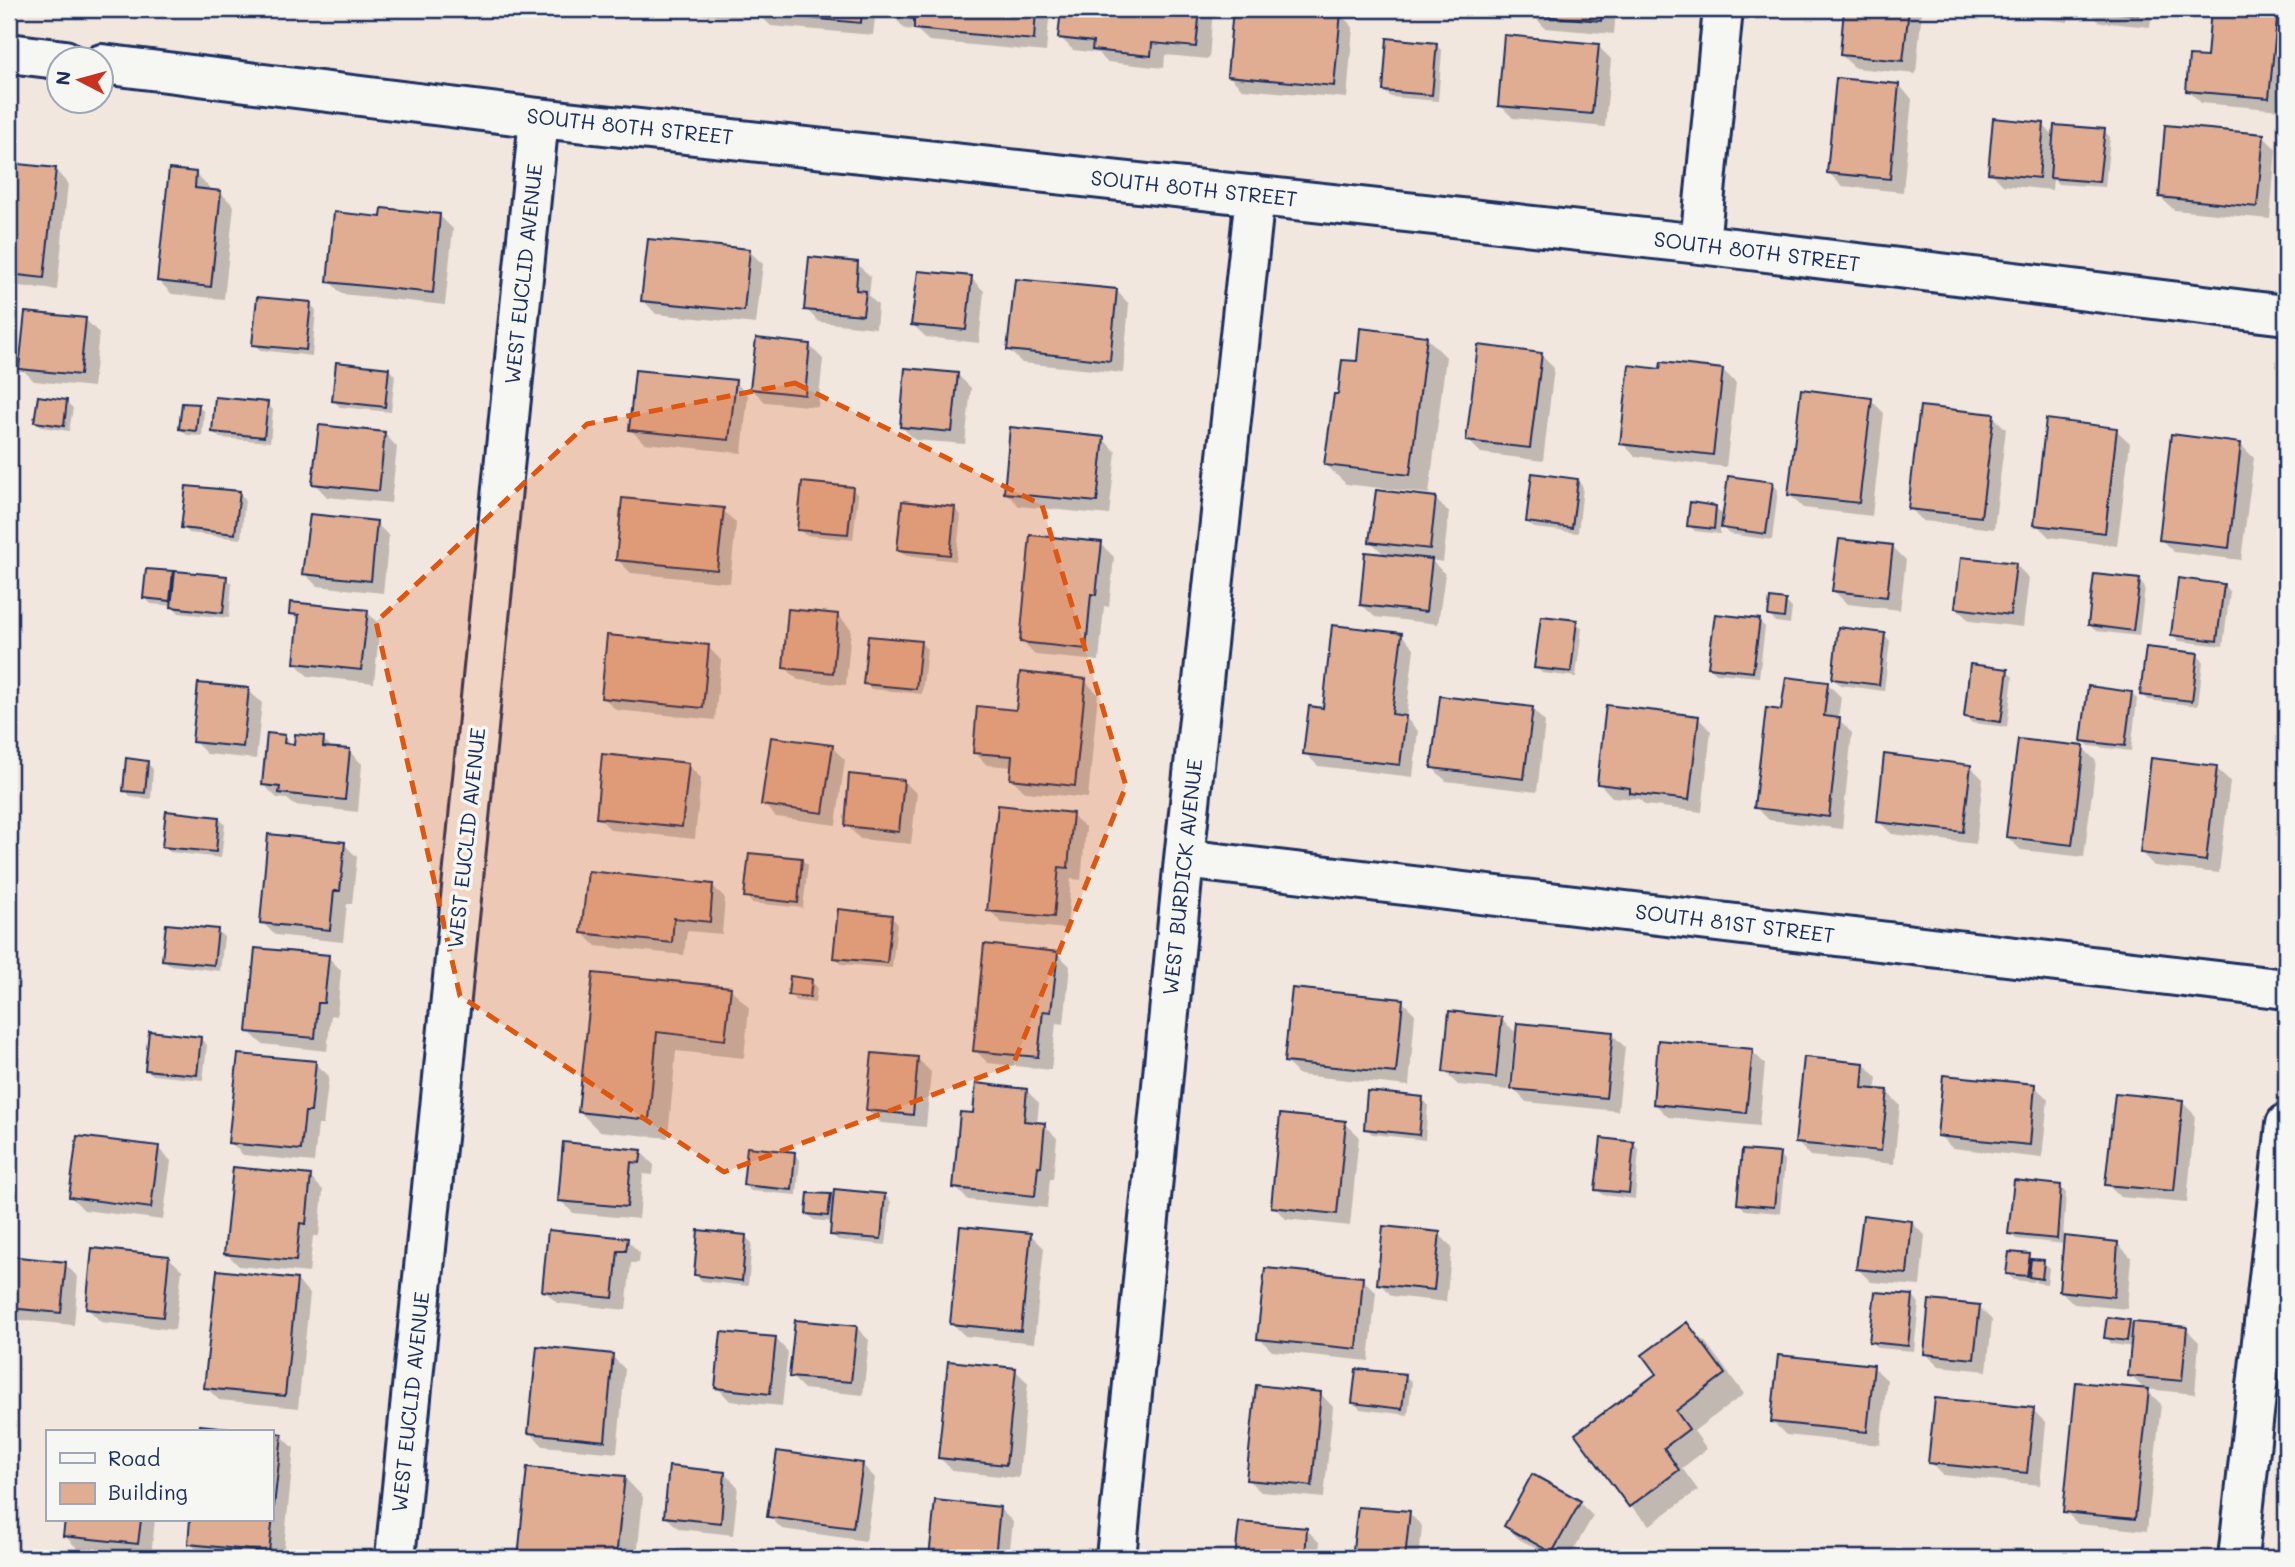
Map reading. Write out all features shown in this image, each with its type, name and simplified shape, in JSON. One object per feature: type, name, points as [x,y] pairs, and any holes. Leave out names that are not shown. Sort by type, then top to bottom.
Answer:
[{"type":"street","points":[[1700,244],[1723,9]]},
{"type":"street","points":[[9,53],[46,58]]},
{"type":"street","name":"SOUTH 80TH STREET","points":[[116,66],[540,118],[1700,244],[2286,315]]},
{"type":"street","name":"WEST EUCLID AVENUE","points":[[395,1558],[540,118]]},
{"type":"street","name":"WEST BURDICK AVENUE","points":[[1116,1558],[1184,859],[1255,195]]},
{"type":"street","name":"SOUTH 81ST STREET","points":[[1184,859],[2286,989]]},
{"type":"street","points":[[2238,1558],[2286,1124]]},
{"type":"highlighted area","points":[[795,383],[1042,505],[1126,786],[1013,1065],[724,1172],[460,996],[376,622],[587,424]]},
{"type":"building","points":[[757,9],[862,9],[861,23],[756,13]]},
{"type":"building","points":[[891,9],[1036,9],[1034,40],[914,29],[914,19],[890,16]]},
{"type":"building","points":[[1061,9],[1200,9],[1196,47],[1152,43],[1151,56],[1092,50],[1093,42],[1058,38]]},
{"type":"building","points":[[1233,9],[1341,12],[1334,86],[1227,76]]},
{"type":"building","points":[[1531,9],[1603,9],[1601,21],[1530,15]]},
{"type":"building","points":[[1844,9],[1909,9],[1903,61],[1840,55]]},
{"type":"building","points":[[2085,9],[2138,9],[2138,15]]},
{"type":"building","points":[[2211,9],[2278,9],[2269,98],[2186,91],[2189,56],[2207,57]]},
{"type":"building","points":[[1504,35],[1599,44],[1592,114],[1498,106]]},
{"type":"building","points":[[1387,38],[1437,43],[1432,95],[1383,91]]},
{"type":"building","points":[[1836,78],[1899,84],[1890,179],[1827,173]]},
{"type":"building","points":[[1993,118],[2044,123],[2039,178],[1988,173]]},
{"type":"building","points":[[2054,125],[2105,129],[2099,182],[2050,178]]},
{"type":"building","points":[[2165,125],[2264,134],[2257,207],[2159,197]]},
{"type":"building","points":[[9,163],[56,168],[44,278],[9,274]]},
{"type":"building","points":[[169,169],[196,172],[195,188],[221,191],[211,287],[157,281]]},
{"type":"building","points":[[382,208],[440,214],[433,293],[327,282],[334,212],[381,217]]},
{"type":"building","points":[[648,239],[750,249],[744,311],[641,301]]},
{"type":"building","points":[[809,257],[858,262],[856,290],[866,291],[863,315],[804,310]]},
{"type":"building","points":[[918,271],[972,276],[966,330],[911,325]]},
{"type":"building","points":[[1015,279],[1117,289],[1110,361],[1007,350]]},
{"type":"building","points":[[257,297],[311,302],[306,350],[252,345]]},
{"type":"building","points":[[25,312],[86,318],[80,375],[19,369]]},
{"type":"building","points":[[1360,328],[1427,336],[1410,475],[1324,465],[1334,394],[1338,394],[1342,360],[1357,361]]},
{"type":"building","points":[[756,338],[810,344],[805,395],[750,389]]},
{"type":"building","points":[[1478,345],[1542,353],[1530,448],[1466,441]]},
{"type":"building","points":[[336,362],[389,368],[385,407],[332,401]]},
{"type":"building","points":[[1661,362],[1723,369],[1713,455],[1620,444],[1629,365],[1660,369]]},
{"type":"building","points":[[905,368],[958,373],[952,432],[900,427]]},
{"type":"building","points":[[635,370],[736,380],[729,440],[629,430]]},
{"type":"building","points":[[1801,389],[1872,398],[1859,503],[1788,495]]},
{"type":"building","points":[[38,396],[67,400],[64,426],[34,422]]},
{"type":"building","points":[[215,397],[268,402],[264,437],[212,432]]},
{"type":"building","points":[[182,403],[199,404],[196,431],[179,429]]},
{"type":"building","points":[[1920,406],[1994,414],[1981,517],[1908,509]]},
{"type":"building","points":[[2046,419],[2117,428],[2105,533],[2034,525]]},
{"type":"building","points":[[319,425],[385,432],[379,491],[312,484]]},
{"type":"building","points":[[1010,427],[1104,437],[1097,502],[1004,493]]},
{"type":"building","points":[[2171,434],[2241,443],[2229,548],[2159,540]]},
{"type":"building","points":[[1532,473],[1578,479],[1572,528],[1526,522]]},
{"type":"building","points":[[1728,476],[1773,482],[1766,534],[1721,528]]},
{"type":"building","points":[[802,482],[853,487],[848,534],[797,530]]},
{"type":"building","points":[[186,486],[240,491],[235,534],[181,528]]},
{"type":"building","points":[[1376,490],[1436,497],[1430,549],[1369,542]]},
{"type":"building","points":[[622,498],[724,508],[717,570],[616,560]]},
{"type":"building","points":[[902,501],[955,507],[950,555],[897,550]]},
{"type":"building","points":[[1690,502],[1716,506],[1714,529],[1687,526]]},
{"type":"building","points":[[310,514],[377,521],[371,581],[302,574]]},
{"type":"building","points":[[1030,535],[1102,542],[1096,595],[1091,594],[1086,649],[1020,642]]},
{"type":"building","points":[[1839,539],[1893,545],[1887,597],[1832,591]]},
{"type":"building","points":[[1365,552],[1432,559],[1426,612],[1360,605]]},
{"type":"building","points":[[1961,557],[2016,563],[2010,615],[1955,608]]},
{"type":"building","points":[[146,569],[173,571],[170,601],[143,598]]},
{"type":"building","points":[[175,571],[227,576],[223,613],[171,607]]},
{"type":"building","points":[[2094,574],[2140,579],[2133,631],[2088,625]]},
{"type":"building","points":[[2178,578],[2224,584],[2217,641],[2171,635]]},
{"type":"building","points":[[1770,598],[1786,600],[1784,618],[1768,616]]},
{"type":"building","points":[[290,602],[368,610],[361,670],[294,663],[299,615],[289,614]]},
{"type":"building","points":[[788,609],[838,614],[833,673],[783,668]]},
{"type":"building","points":[[1715,614],[1760,619],[1753,672],[1708,667]]},
{"type":"building","points":[[1541,616],[1577,620],[1571,672],[1534,668]]},
{"type":"building","points":[[1332,625],[1402,633],[1392,714],[1406,716],[1400,765],[1303,754],[1309,706],[1323,708]]},
{"type":"building","points":[[1838,627],[1885,633],[1879,685],[1832,679]]},
{"type":"building","points":[[607,635],[709,645],[703,708],[601,698]]},
{"type":"building","points":[[868,636],[921,641],[916,689],[863,684]]},
{"type":"building","points":[[2146,647],[2198,653],[2192,701],[2140,695]]},
{"type":"building","points":[[1970,664],[2008,669],[2001,722],[1964,717]]},
{"type":"building","points":[[1020,672],[1086,679],[1075,786],[1010,779],[1012,756],[973,753],[977,706],[1016,710]]},
{"type":"building","points":[[1786,677],[1828,682],[1824,716],[1840,718],[1829,817],[1754,808],[1766,708],[1781,710]]},
{"type":"building","points":[[198,683],[249,688],[243,747],[192,742]]},
{"type":"building","points":[[2088,686],[2132,692],[2125,746],[2081,741]]},
{"type":"building","points":[[1440,696],[1533,707],[1524,779],[1431,768]]},
{"type":"building","points":[[1606,705],[1699,716],[1689,800],[1630,793],[1630,788],[1597,784]]},
{"type":"building","points":[[267,733],[285,735],[284,743],[294,744],[295,734],[324,737],[323,747],[350,749],[345,800],[279,793],[280,787],[262,785]]},
{"type":"building","points":[[771,737],[833,745],[823,813],[761,805]]},
{"type":"building","points":[[2018,739],[2084,746],[2072,845],[2006,837]]},
{"type":"building","points":[[602,754],[689,763],[682,827],[596,818]]},
{"type":"building","points":[[1884,754],[1971,765],[1963,832],[1877,822]]},
{"type":"building","points":[[126,758],[148,761],[145,793],[123,791]]},
{"type":"building","points":[[2151,758],[2217,766],[2206,861],[2140,853]]},
{"type":"building","points":[[849,774],[904,780],[899,832],[845,826]]},
{"type":"building","points":[[998,805],[1073,813],[1068,868],[1059,867],[1054,917],[987,911]]},
{"type":"building","points":[[166,811],[219,817],[216,852],[162,847]]},
{"type":"building","points":[[268,834],[345,842],[340,891],[334,891],[330,930],[260,923]]},
{"type":"building","points":[[749,853],[802,858],[798,903],[744,897]]},
{"type":"building","points":[[588,871],[713,884],[710,922],[674,918],[672,943],[581,933]]},
{"type":"building","points":[[838,909],[892,915],[887,963],[833,958]]},
{"type":"building","points":[[166,924],[218,929],[214,965],[162,960]]},
{"type":"building","points":[[984,944],[1058,952],[1051,1012],[1043,1011],[1038,1057],[973,1051]]},
{"type":"building","points":[[255,948],[329,955],[324,1003],[318,1003],[315,1038],[247,1032]]},
{"type":"building","points":[[593,973],[731,987],[725,1040],[657,1032],[649,1120],[578,1112]]},
{"type":"building","points":[[790,976],[812,979],[810,997],[788,995]]},
{"type":"building","points":[[1292,988],[1403,999],[1396,1073],[1284,1062]]},
{"type":"building","points":[[1449,1011],[1502,1017],[1496,1078],[1443,1072]]},
{"type":"building","points":[[1517,1023],[1613,1032],[1606,1098],[1511,1089]]},
{"type":"building","points":[[149,1031],[201,1037],[197,1075],[145,1070]]},
{"type":"building","points":[[1658,1040],[1753,1049],[1746,1113],[1653,1104]]},
{"type":"building","points":[[872,1053],[918,1057],[913,1115],[866,1110]]},
{"type":"building","points":[[238,1054],[316,1061],[311,1112],[305,1112],[301,1150],[228,1143]]},
{"type":"building","points":[[1804,1057],[1864,1063],[1862,1088],[1888,1090],[1881,1151],[1795,1143]]},
{"type":"building","points":[[1943,1075],[2035,1084],[2030,1145],[1937,1136]]},
{"type":"building","points":[[976,1083],[1027,1089],[1024,1121],[1045,1123],[1035,1196],[953,1188],[960,1112],[973,1113]]},
{"type":"building","points":[[1367,1091],[1423,1097],[1419,1135],[1364,1129]]},
{"type":"building","points":[[2115,1093],[2183,1100],[2174,1191],[2105,1185]]},
{"type":"building","points":[[1280,1114],[1346,1121],[1337,1214],[1271,1207]]},
{"type":"building","points":[[77,1136],[159,1146],[151,1208],[69,1197]]},
{"type":"building","points":[[1601,1138],[1634,1142],[1629,1193],[1595,1190]]},
{"type":"building","points":[[563,1142],[642,1150],[640,1163],[631,1162],[627,1207],[558,1201]]},
{"type":"building","points":[[747,1147],[795,1152],[792,1190],[743,1185]]},
{"type":"building","points":[[1742,1150],[1780,1153],[1774,1207],[1737,1204]]},
{"type":"building","points":[[233,1167],[311,1175],[306,1224],[300,1223],[296,1261],[224,1254]]},
{"type":"building","points":[[2014,1180],[2061,1185],[2057,1239],[2008,1234]]},
{"type":"building","points":[[834,1189],[885,1194],[881,1239],[830,1235]]},
{"type":"building","points":[[808,1193],[831,1194],[828,1216],[806,1214]]},
{"type":"building","points":[[1863,1215],[1912,1221],[1907,1274],[1856,1269]]},
{"type":"building","points":[[960,1226],[1031,1233],[1021,1331],[950,1324]]},
{"type":"building","points":[[1383,1226],[1440,1232],[1434,1290],[1377,1284]]},
{"type":"building","points":[[548,1230],[628,1238],[626,1251],[618,1251],[613,1298],[542,1291]]},
{"type":"building","points":[[698,1230],[746,1235],[742,1281],[694,1275]]},
{"type":"building","points":[[2064,1236],[2118,1242],[2114,1297],[2059,1291]]},
{"type":"building","points":[[92,1248],[169,1256],[163,1317],[86,1309]]},
{"type":"building","points":[[2009,1252],[2030,1254],[2027,1276],[2006,1274]]},
{"type":"building","points":[[9,1256],[66,1262],[61,1313],[9,1308]]},
{"type":"building","points":[[2031,1259],[2044,1260],[2042,1279],[2029,1277]]},
{"type":"building","points":[[1265,1268],[1363,1277],[1357,1349],[1257,1339]]},
{"type":"building","points":[[217,1270],[297,1279],[285,1396],[204,1388]]},
{"type":"building","points":[[1875,1292],[1913,1295],[1908,1346],[1869,1342]]},
{"type":"building","points":[[1929,1300],[1980,1305],[1974,1359],[1924,1354]]},
{"type":"building","points":[[2107,1317],[2130,1320],[2127,1341],[2104,1338]]},
{"type":"building","points":[[795,1320],[857,1326],[851,1382],[789,1377]]},
{"type":"building","points":[[1687,1322],[1725,1374],[1676,1411],[1689,1429],[1664,1448],[1679,1470],[1629,1507],[1575,1434],[1656,1374],[1642,1355]]},
{"type":"building","points":[[2133,1322],[2187,1327],[2182,1381],[2128,1376]]},
{"type":"building","points":[[721,1332],[776,1337],[770,1394],[715,1388]]},
{"type":"building","points":[[537,1346],[613,1354],[605,1441],[528,1433]]},
{"type":"building","points":[[1778,1355],[1874,1365],[1867,1432],[1771,1422]]},
{"type":"building","points":[[948,1361],[1016,1368],[1006,1465],[938,1458]]},
{"type":"building","points":[[1356,1369],[1406,1374],[1402,1409],[1352,1403]]},
{"type":"building","points":[[2076,1382],[2149,1389],[2135,1519],[2063,1512]]},
{"type":"building","points":[[1256,1385],[1321,1392],[1312,1486],[1246,1480]]},
{"type":"building","points":[[1935,1398],[2034,1408],[2027,1473],[1928,1463]]},
{"type":"building","points":[[200,1425],[249,1430],[200,1430]]},
{"type":"building","points":[[273,1432],[282,1434],[273,1516]]},
{"type":"building","points":[[777,1451],[863,1463],[853,1528],[767,1517]]},
{"type":"building","points":[[669,1466],[725,1472],[721,1523],[664,1517]]},
{"type":"building","points":[[527,1467],[625,1476],[616,1558],[518,1558]]},
{"type":"building","points":[[1532,1474],[1581,1501],[1552,1553],[1504,1526]]},
{"type":"building","points":[[935,1500],[1000,1507],[995,1558],[929,1558]]},
{"type":"building","points":[[1358,1507],[1410,1511],[1405,1558],[1352,1558]]},
{"type":"building","points":[[65,1522],[141,1522],[138,1544],[63,1536]]},
{"type":"building","points":[[190,1522],[272,1522],[269,1552],[188,1544]]},
{"type":"building","points":[[1239,1522],[1307,1528],[1305,1558],[1235,1558]]}]
